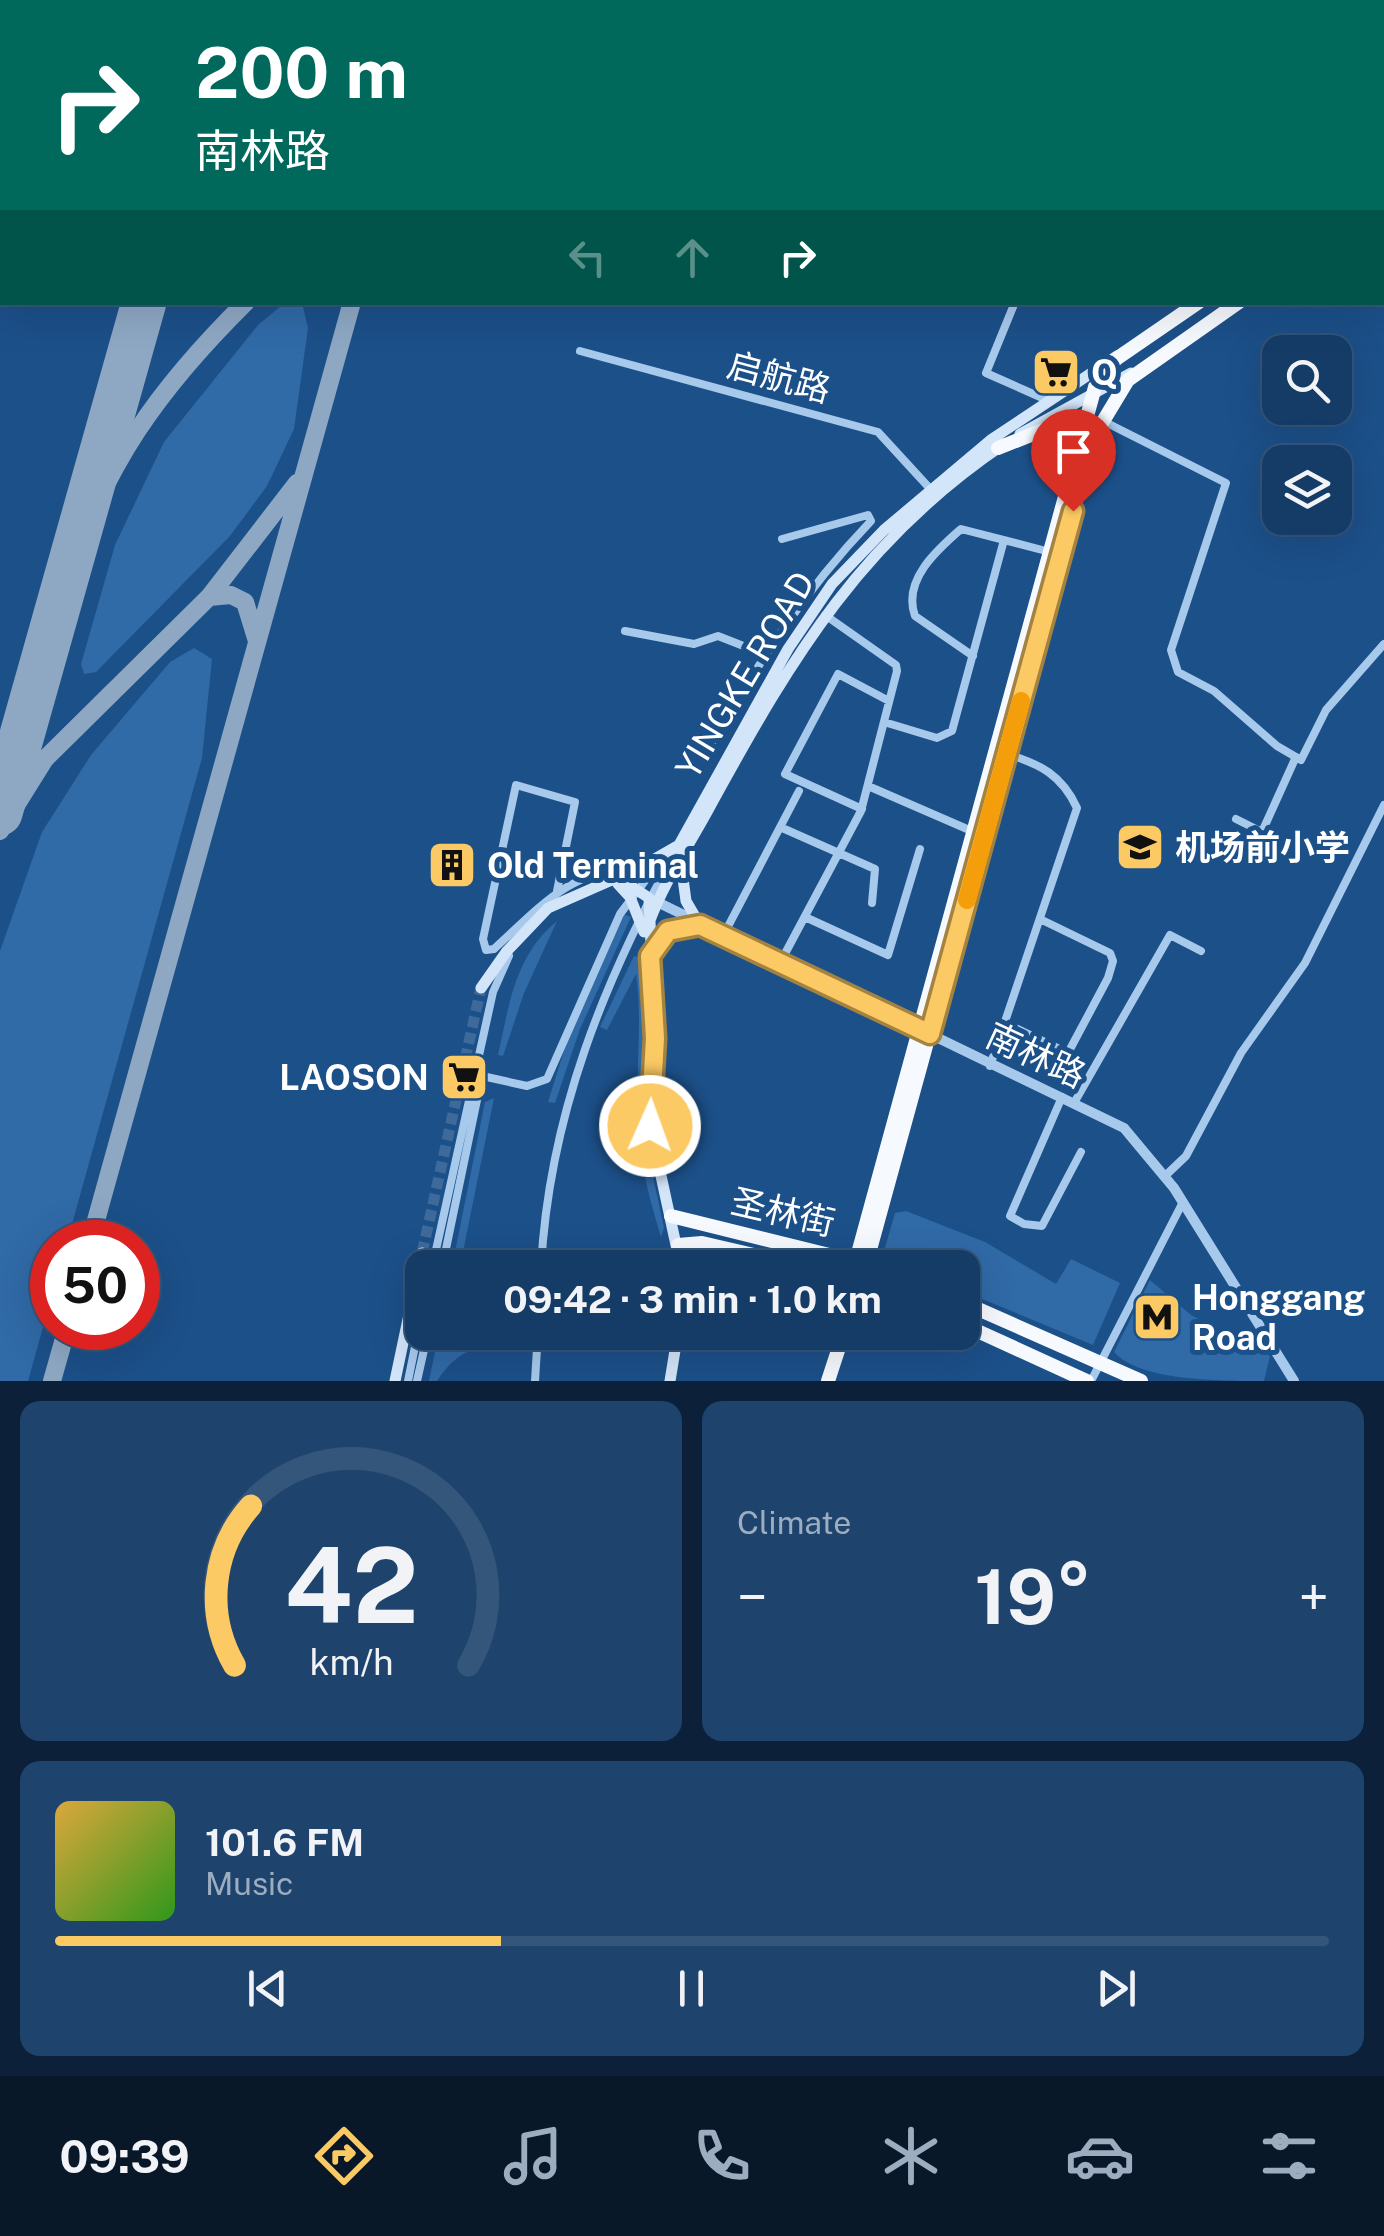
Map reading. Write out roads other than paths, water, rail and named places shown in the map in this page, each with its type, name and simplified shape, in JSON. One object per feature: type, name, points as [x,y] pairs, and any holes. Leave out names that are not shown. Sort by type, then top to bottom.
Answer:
[{"type":"highway","name":"YINGKE ROAD","points":[[1130,349],[1195,305]]},
{"type":"highway","name":"YINGKE ROAD","points":[[1148,364],[1235,305]]},
{"type":"highway","points":[[868,1250],[974,832],[1080,442],[1094,394],[1107,368],[1130,349]]},
{"type":"highway","points":[[925,1032],[1102,420],[1128,380],[1148,364]]},
{"type":"highway","points":[[998,448],[1061,423],[1076,429],[1080,442]]},
{"type":"highway","name":"圣林街","points":[[671,1216],[805,1250]]},
{"type":"highway","name":"圣林街","points":[[678,1245],[702,1244],[729,1250]]},
{"type":"highway","points":[[980,1310],[1142,1381]]},
{"type":"highway","points":[[980,1332],[1089,1381]]},
{"type":"highway","points":[[819,1381],[828,1350]]},
{"type":"highway","points":[[828,1381],[838,1350]]},
{"type":"main road","name":"YINGKE ROAD","points":[[521,935],[548,908],[664,856],[679,845],[774,670],[857,558],[1048,400],[1130,349]]},
{"type":"main road","name":"YINGKE ROAD","points":[[654,900],[681,860],[772,694],[824,615],[863,566],[934,492],[998,448],[1148,364]]},
{"type":"main road","points":[[650,956],[668,931],[700,925],[686,901],[681,860]]},
{"type":"main road","points":[[616,879],[633,893],[654,900],[645,921]]},
{"type":"main road","points":[[633,893],[645,921],[650,956],[655,1038],[650,1126],[679,1250]]},
{"type":"main road","points":[[480,988],[521,935]]},
{"type":"main road","points":[[395,1381],[405,1334]]},
{"type":"main road","points":[[670,1381],[675,1350]]},
{"type":"street","points":[[1014,305],[986,373],[1048,400]]},
{"type":"street","name":"启航路","points":[[580,351],[878,432],[934,492]]},
{"type":"street","points":[[1102,420],[1226,482],[1170,659],[1178,672],[1214,690],[1295,759]]},
{"type":"street","points":[[706,754],[764,654],[815,580],[871,521],[868,516],[782,539]]},
{"type":"street","points":[[973,656],[915,616],[912,607],[924,561],[961,529],[1050,552]]},
{"type":"street","points":[[884,722],[929,736],[947,736],[952,731],[1004,540]]},
{"type":"street","points":[[815,580],[830,592]]},
{"type":"street","points":[[780,963],[862,808],[896,666],[824,615]]},
{"type":"street","points":[[625,631],[694,644],[718,636],[764,654]]},
{"type":"street","points":[[1236,818],[1262,832],[1295,759],[1304,754],[1326,710],[1384,644]]},
{"type":"street","points":[[862,808],[785,774],[838,674],[890,701]]},
{"type":"street","points":[[990,1066],[1078,808],[1070,793],[1043,765],[1007,754]]},
{"type":"street","name":"YINGKE ROAD","points":[[557,891],[574,802],[516,785],[483,947],[494,948],[557,891],[609,870],[639,868]]},
{"type":"street","points":[[868,786],[974,832]]},
{"type":"street","points":[[723,936],[799,791]]},
{"type":"street","points":[[1165,1176],[1186,1156],[1241,1053],[1305,963],[1384,804]]},
{"type":"street","points":[[780,827],[875,869],[872,903]]},
{"type":"street","points":[[654,900],[679,845]]},
{"type":"street","points":[[805,917],[888,956],[920,849]]},
{"type":"street","points":[[446,1250],[482,1076],[527,1086],[547,1079],[587,979],[633,893],[664,856]]},
{"type":"street","name":"南林路","points":[[654,900],[1124,1128],[1183,1202],[1294,1381]]},
{"type":"street","points":[[1007,1024],[1068,1053],[1112,970],[1110,953],[1042,920]]},
{"type":"street","points":[[544,1250],[565,1106],[599,1006],[645,921]]},
{"type":"street","points":[[436,1250],[493,992],[521,935]]},
{"type":"street","points":[[1074,1104],[1170,935],[1201,951]]},
{"type":"street","points":[[1062,1098],[1010,1216],[1024,1224],[1042,1226],[1081,1152]]},
{"type":"street","points":[[1089,1381],[1183,1202]]},
{"type":"street","points":[[408,1381],[414,1350]]},
{"type":"street","points":[[417,1381],[424,1350]]},
{"type":"street","points":[[535,1381],[537,1350]]},
{"type":"tunnel","points":[[423,1250],[481,988]]},
{"type":"place","name":"Q","points":[[1056,372]]},
{"type":"place","name":"机场前小学","points":[[1140,847]]},
{"type":"place","name":"Old Terminal","points":[[452,865]]},
{"type":"place","name":"LAOSON","points":[[464,1077]]},
{"type":"place","name":"Honggang Road","points":[[1157,1317]]}]
